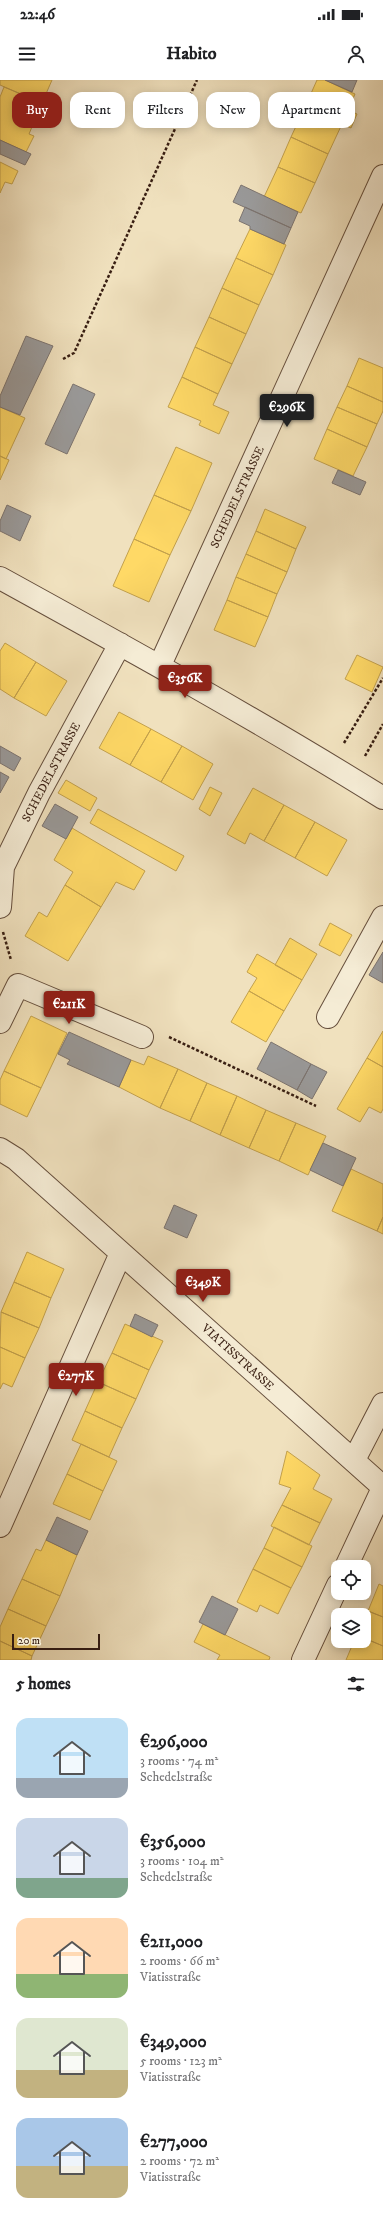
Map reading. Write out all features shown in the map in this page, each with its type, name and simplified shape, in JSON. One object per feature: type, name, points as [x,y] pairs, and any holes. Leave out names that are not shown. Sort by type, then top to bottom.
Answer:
[{"type":"street","name":"SCHEDELSTRASSE","points":[[160,665],[383,176]]},
{"type":"street","points":[[0,578],[160,665],[383,798]]},
{"type":"street","name":"SCHEDELSTRASSE","points":[[1,917],[3,867],[38,794],[120,644]]},
{"type":"street","points":[[328,1017],[383,917]]},
{"type":"street","points":[[0,1022],[18,985],[142,1037]]},
{"type":"street","name":"VIATISSTRASSE","points":[[0,1148],[16,1159],[354,1460],[383,1488],[349,1560]]},
{"type":"street","points":[[0,1526],[121,1253]]},
{"type":"street","points":[[354,1460],[383,1404]]},
{"type":"street","points":[[303,1660],[331,1600]]},
{"type":"path","points":[[64,359],[74,353],[197,80]]},
{"type":"path","points":[[330,766],[383,678]]},
{"type":"path","points":[[353,779],[383,724]]},
{"type":"path","points":[[1,917],[18,985]]},
{"type":"path","points":[[142,1037],[160,1032],[316,1106]]},
{"type":"building: Homes","points":[[0,80],[52,80],[47,92],[16,92],[0,85]]},
{"type":"building: Homes","points":[[317,80],[325,80],[351,92],[312,92]]},
{"type":"building: Homes","points":[[4,87],[16,92],[12,92],[12,128],[32,128],[29,134],[34,136],[26,152],[0,140],[0,97]]},
{"type":"building: Homes","points":[[295,128],[340,128],[328,154],[291,137]]},
{"type":"building: Homes","points":[[291,137],[328,154],[315,183],[278,167]]},
{"type":"building: Homes","points":[[0,162],[18,171],[12,184],[5,182],[0,193]]},
{"type":"building: Homes","points":[[278,167],[315,183],[301,213],[264,197]]},
{"type":"building: Homes","points":[[250,229],[286,245],[273,275],[236,258]]},
{"type":"building: Homes","points":[[236,258],[273,275],[259,305],[222,288]]},
{"type":"building: Homes","points":[[222,288],[259,305],[246,334],[209,317]]},
{"type":"building: Homes","points":[[209,317],[246,334],[232,364],[195,347]]},
{"type":"building: Homes","points":[[195,347],[232,364],[218,394],[182,377]]},
{"type":"building: Homes","points":[[359,358],[383,368],[383,402],[347,386]]},
{"type":"building: Homes","points":[[182,377],[218,394],[213,405],[229,412],[219,434],[199,425],[201,421],[168,407]]},
{"type":"building: Homes","points":[[347,386],[383,402],[383,411],[377,424],[337,407]]},
{"type":"building: Homes","points":[[0,407],[25,418],[6,459],[0,456]]},
{"type":"building: Homes","points":[[337,407],[377,424],[367,447],[327,429]]},
{"type":"building: Homes","points":[[327,429],[367,447],[353,476],[314,459]]},
{"type":"building: Homes","points":[[176,447],[212,463],[191,511],[154,495]]},
{"type":"building: Homes","points":[[0,456],[9,460],[0,480]]},
{"type":"building: Homes","points":[[154,495],[191,511],[170,555],[134,539]]},
{"type":"building: Homes","points":[[265,509],[306,527],[296,549],[256,531]]},
{"type":"building: Homes","points":[[256,531],[296,549],[287,572],[246,554]]},
{"type":"building: Homes","points":[[134,539],[170,555],[149,602],[113,586]]},
{"type":"building: Homes","points":[[246,554],[287,572],[277,594],[236,577]]},
{"type":"building: Homes","points":[[236,577],[277,594],[268,617],[227,600]]},
{"type":"building: Homes","points":[[227,600],[268,617],[255,647],[214,630]]},
{"type":"building: Homes","points":[[5,643],[36,662],[14,698],[0,689],[0,651]]},
{"type":"building: Homes","points":[[357,655],[383,667],[372,692],[345,679]]},
{"type":"building: Homes","points":[[36,662],[67,681],[46,716],[14,698]]},
{"type":"building: Homes","points":[[119,712],[151,729],[130,765],[99,748]]},
{"type":"building: Homes","points":[[151,729],[182,746],[161,782],[130,765]]},
{"type":"building: Homes","points":[[182,746],[213,764],[193,800],[161,782]]},
{"type":"building: Homes","points":[[66,780],[97,798],[90,811],[58,793]]},
{"type":"building: Homes","points":[[210,787],[222,793],[210,816],[199,809]]},
{"type":"building: Homes","points":[[253,788],[284,805],[264,841],[250,833],[245,844],[227,834]]},
{"type":"building: Homes","points":[[284,805],[315,822],[295,858],[264,841]]},
{"type":"building: Homes","points":[[98,809],[184,856],[176,871],[90,823]]},
{"type":"building: Homes","points":[[315,822],[347,840],[327,876],[295,858]]},
{"type":"building: Homes","points":[[72,828],[145,871],[134,890],[116,882],[101,907],[65,885],[73,872],[54,860]]},
{"type":"building: Homes","points":[[65,885],[101,907],[68,961],[25,936],[39,912],[47,917]]},
{"type":"building: Homes","points":[[330,923],[352,935],[340,956],[319,945]]},
{"type":"building: Homes","points":[[290,938],[317,954],[302,980],[275,965]]},
{"type":"building: Homes","points":[[257,954],[302,980],[284,1011],[249,991],[257,978],[247,972]]},
{"type":"building: Homes","points":[[249,991],[284,1011],[266,1042],[231,1022]]},
{"type":"building: Homes","points":[[31,1016],[67,1033],[41,1088],[4,1071]]},
{"type":"building: Homes","points":[[383,1031],[383,1067],[367,1058]]},
{"type":"building: Homes","points":[[148,1056],[178,1069],[160,1108],[119,1087],[131,1060],[144,1065]]},
{"type":"building: Homes","points":[[367,1058],[383,1067],[383,1109],[381,1113],[369,1107],[360,1122],[337,1109]]},
{"type":"building: Homes","points":[[178,1069],[207,1083],[190,1121],[160,1108]]},
{"type":"building: Homes","points":[[4,1071],[41,1088],[27,1117],[0,1104],[0,1080]]},
{"type":"building: Homes","points":[[207,1083],[237,1096],[220,1135],[190,1121]]},
{"type":"building: Homes","points":[[237,1096],[266,1110],[249,1148],[220,1135]]},
{"type":"building: Homes","points":[[266,1110],[296,1123],[279,1161],[249,1148]]},
{"type":"building: Homes","points":[[296,1123],[326,1136],[308,1175],[279,1161]]},
{"type":"building: Homes","points":[[351,1169],[383,1184],[383,1217],[377,1231],[332,1211]]},
{"type":"building: Homes","points":[[383,1217],[383,1234],[377,1231]]},
{"type":"building: Homes","points":[[27,1252],[64,1269],[51,1298],[14,1282]]},
{"type":"building: Homes","points":[[14,1282],[51,1298],[39,1328],[1,1312]]},
{"type":"building: Homes","points":[[1,1312],[39,1328],[25,1358],[0,1347]]},
{"type":"building: Homes","points":[[125,1324],[163,1341],[149,1370],[112,1353]]},
{"type":"building: Homes","points":[[0,1347],[25,1358],[12,1387],[3,1383],[0,1389]]},
{"type":"building: Homes","points":[[112,1353],[149,1370],[136,1399],[98,1382]]},
{"type":"building: Homes","points":[[98,1382],[136,1399],[122,1428],[85,1411]]},
{"type":"building: Homes","points":[[85,1411],[122,1428],[109,1457],[72,1440]]},
{"type":"building: Homes","points":[[81,1444],[117,1461],[103,1491],[67,1474]]},
{"type":"building: Homes","points":[[287,1451],[320,1475],[313,1489],[332,1499],[320,1523],[282,1505],[291,1488],[279,1484]]},
{"type":"building: Homes","points":[[67,1474],[103,1491],[90,1520],[53,1504]]},
{"type":"building: Homes","points":[[282,1505],[320,1523],[309,1545],[271,1526]]},
{"type":"building: Homes","points":[[274,1527],[312,1546],[302,1567],[264,1548]]},
{"type":"building: Homes","points":[[46,1540],[77,1555],[60,1596],[22,1579],[36,1549],[41,1551]]},
{"type":"building: Homes","points":[[264,1548],[302,1567],[291,1588],[253,1569]]},
{"type":"building: Homes","points":[[253,1569],[291,1588],[278,1614],[260,1605],[257,1612],[237,1602]]},
{"type":"building: Homes","points":[[22,1579],[60,1596],[46,1626],[8,1609]]},
{"type":"building: Homes","points":[[379,1584],[383,1586],[383,1617],[371,1612],[371,1608],[369,1608]]},
{"type":"building: Homes","points":[[8,1609],[46,1626],[32,1656],[0,1641],[0,1627]]},
{"type":"building: Homes","points":[[371,1612],[383,1617],[383,1646],[371,1641]]},
{"type":"building: Homes","points":[[203,1624],[270,1657],[269,1660],[217,1660],[220,1655],[194,1642]]},
{"type":"building: Homes","points":[[0,1641],[32,1656],[31,1660],[0,1660]]},
{"type":"building: Homes","points":[[371,1641],[383,1646],[383,1660],[346,1660],[351,1648],[371,1648]]},
{"type":"building: Industry","points":[[325,80],[357,80],[352,92]]},
{"type":"building: Industry","points":[[0,140],[31,154],[25,165],[0,154]]},
{"type":"building: Industry","points":[[241,185],[298,212],[291,228],[233,202]]},
{"type":"building: Industry","points":[[245,207],[291,228],[284,244],[250,229],[250,226],[239,221]]},
{"type":"building: Industry","points":[[26,336],[53,346],[20,415],[0,407],[0,396]]},
{"type":"building: Industry","points":[[73,384],[95,394],[67,454],[45,444]]},
{"type":"building: Industry","points":[[338,470],[366,482],[360,495],[332,483]]},
{"type":"building: Industry","points":[[7,505],[31,516],[20,541],[0,531],[0,521]]},
{"type":"building: Industry","points":[[0,746],[21,758],[14,771],[0,763]]},
{"type":"building: Industry","points":[[0,772],[9,777],[0,793]]},
{"type":"building: Industry","points":[[55,804],[78,817],[66,839],[42,826]]},
{"type":"building: Industry","points":[[383,952],[383,983],[369,975]]},
{"type":"building: Industry","points":[[69,1032],[131,1060],[119,1087],[67,1064],[70,1060],[58,1054]]},
{"type":"building: Industry","points":[[271,1042],[311,1064],[297,1090],[257,1069]]},
{"type":"building: Industry","points":[[311,1064],[327,1072],[312,1099],[297,1090]]},
{"type":"building: Industry","points":[[323,1143],[356,1158],[343,1186],[310,1170]]},
{"type":"building: Industry","points":[[174,1205],[197,1215],[187,1238],[164,1228]]},
{"type":"building: Industry","points":[[135,1314],[158,1325],[152,1337],[130,1326]]},
{"type":"building: Industry","points":[[57,1517],[88,1531],[77,1555],[46,1540]]},
{"type":"building: Industry","points":[[212,1596],[238,1609],[225,1635],[199,1622]]}]
